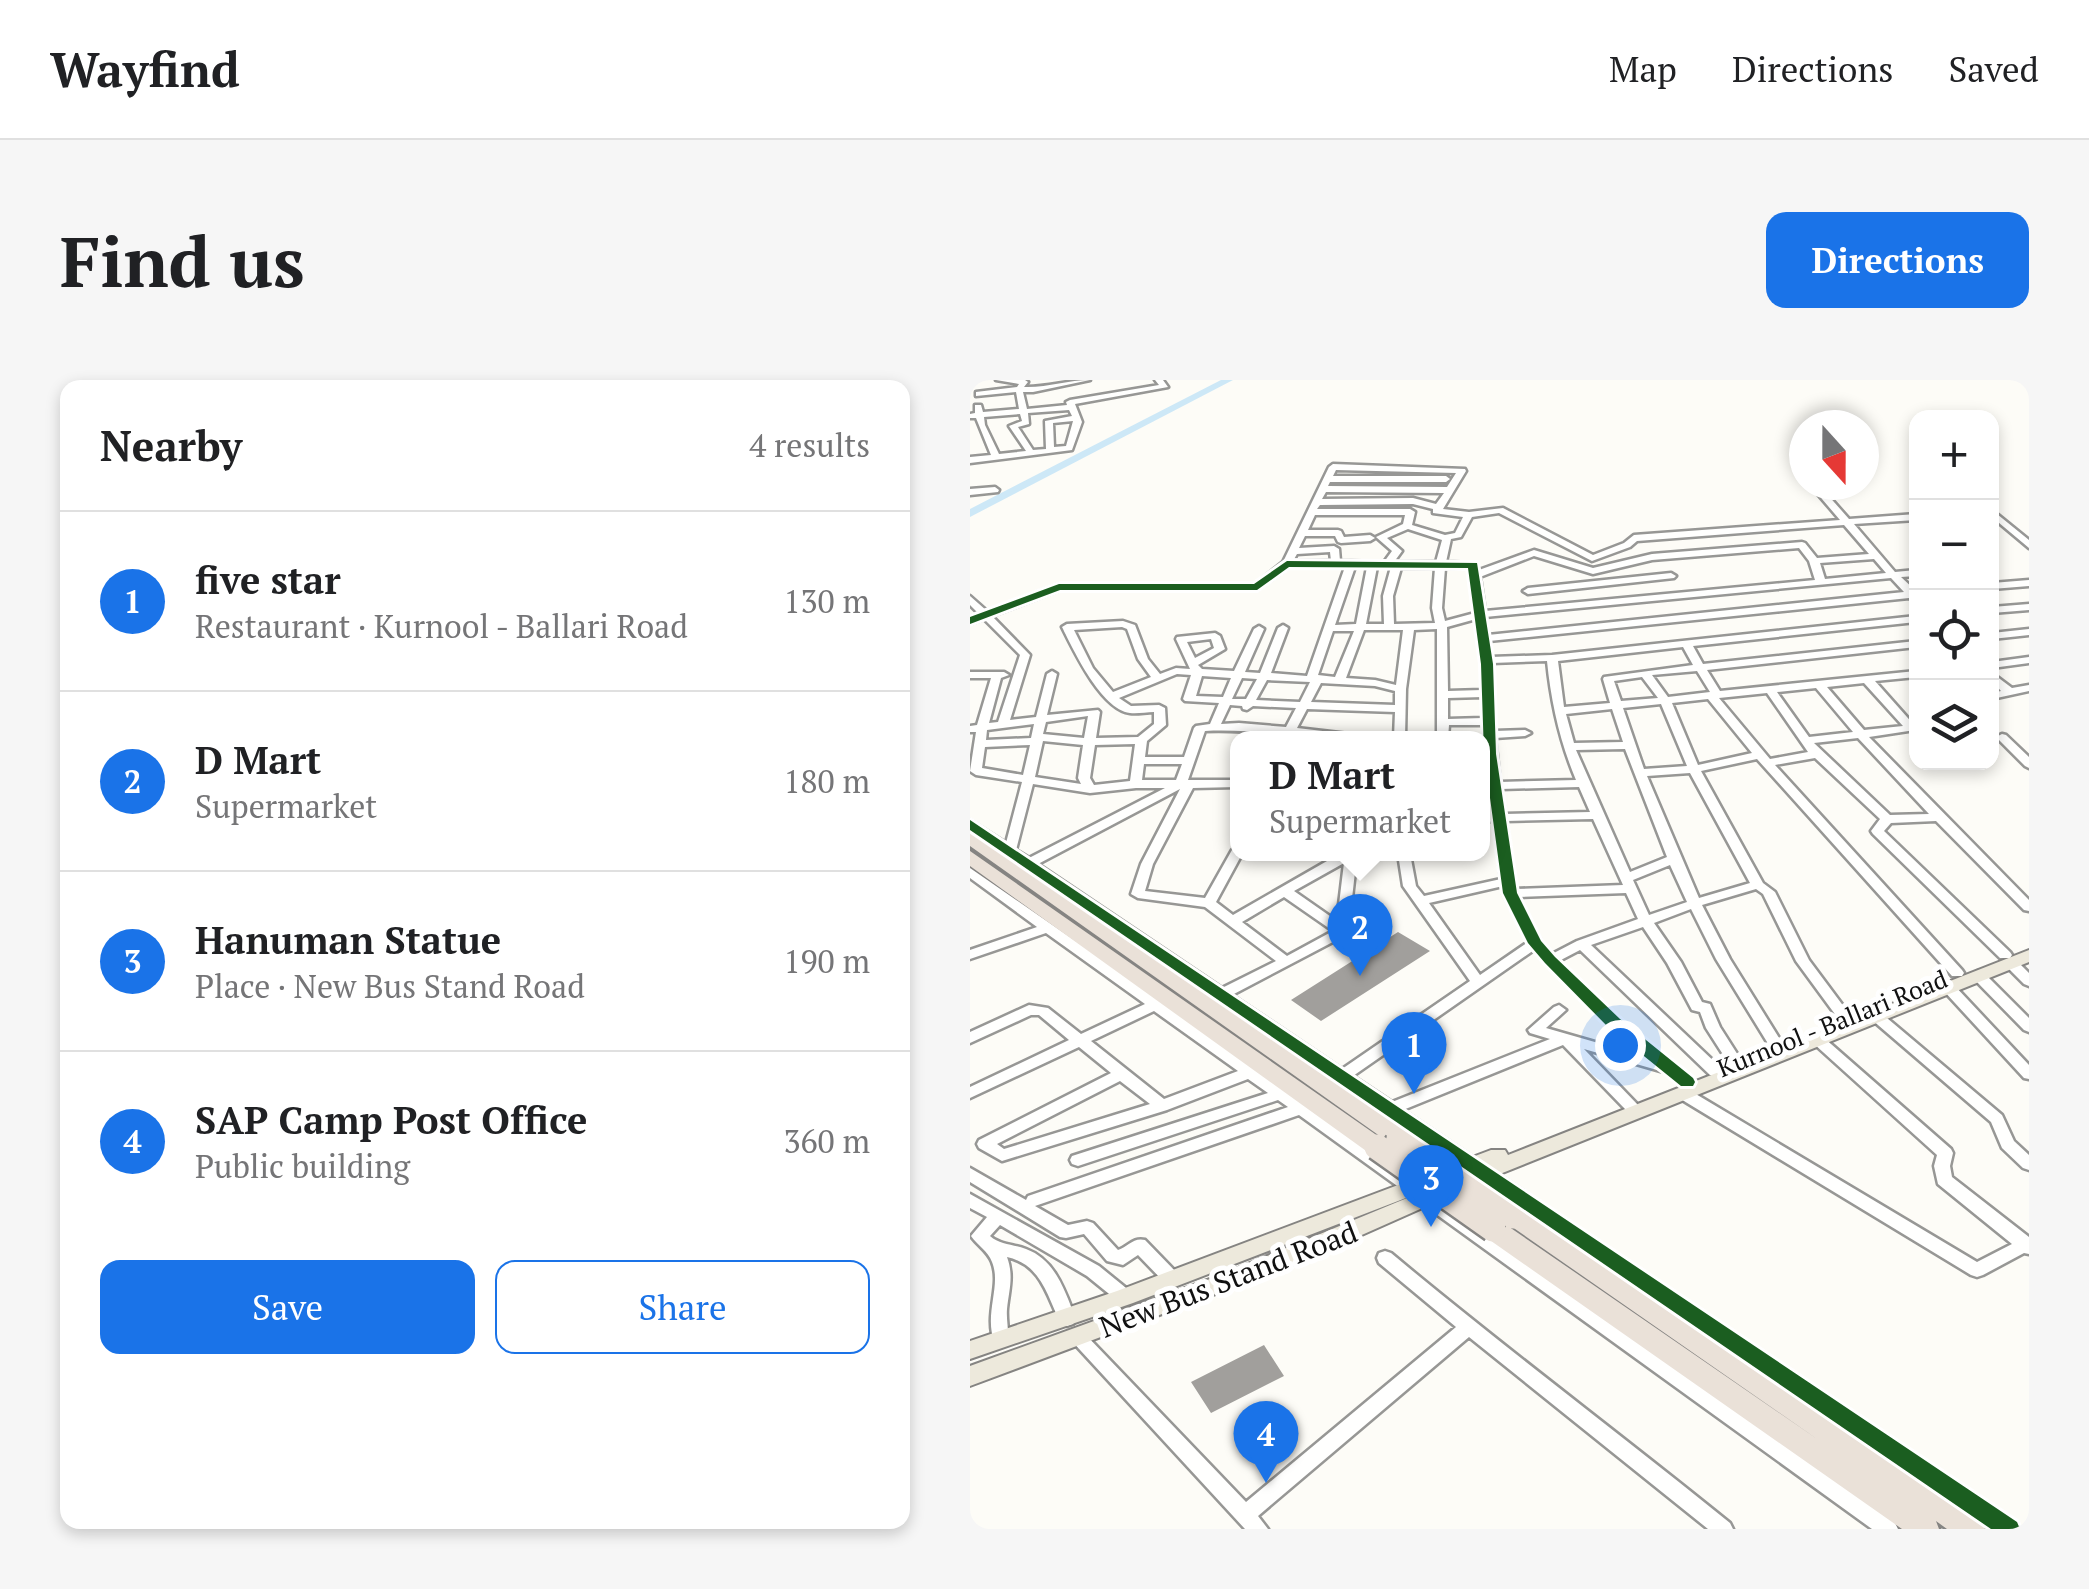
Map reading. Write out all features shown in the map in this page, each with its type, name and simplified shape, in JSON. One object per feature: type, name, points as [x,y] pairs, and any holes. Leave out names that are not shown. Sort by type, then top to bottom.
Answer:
[{"type":"highway","points":[[970,838],[1925,1529]]},
{"type":"highway","points":[[970,857],[1388,1142]]},
{"type":"highway","points":[[1503,1223],[1970,1529]]},
{"type":"main road","name":"Kurnool - Ballari Road","points":[[1476,1169],[1680,1082],[1818,1040],[1952,980],[1978,976],[2015,958],[2029,946]]},
{"type":"main road","name":"Kurnool - Ballari Road","points":[[1476,1169],[1680,1082],[2015,958]]},
{"type":"main road","name":"New Bus Stand Road","points":[[970,1376],[1073,1328],[1476,1169]]},
{"type":"main road","name":"New Bus Stand Road","points":[[970,1350],[1001,1338],[1073,1328],[1125,1298],[1172,1279],[1420,1194]]},
{"type":"street","points":[[1000,380],[1024,382],[1019,389],[1026,422],[1013,426],[1031,453]]},
{"type":"street","points":[[996,457],[975,421],[975,394],[1086,380]]},
{"type":"street","points":[[970,460],[1069,448],[1078,422],[1070,402],[1118,391],[1164,387],[1159,380]]},
{"type":"street","points":[[1070,383],[1083,400]]},
{"type":"street","points":[[975,421],[1071,407]]},
{"type":"street","points":[[1018,424],[1076,418]]},
{"type":"street","points":[[1049,421],[1050,450]]},
{"type":"street","points":[[970,621],[1059,587],[1258,587],[1287,564],[1333,468],[1462,471],[1436,511],[1470,515],[1500,510],[1592,558],[1627,546],[1634,538],[1909,517]]},
{"type":"street","points":[[1322,489],[1450,490]]},
{"type":"street","points":[[970,492],[995,490]]},
{"type":"street","points":[[1827,500],[1909,591]]},
{"type":"street","points":[[1313,506],[1413,501],[1439,508]]},
{"type":"street","points":[[1313,506],[1410,512],[1406,526]]},
{"type":"street","points":[[1303,533],[1338,533],[1341,540],[1376,538],[1406,526],[1446,538],[1458,535],[1470,515]]},
{"type":"street","points":[[1999,519],[2029,545]]},
{"type":"street","points":[[1286,962],[1209,903],[1138,894],[1185,784],[1200,728],[1216,725],[1263,731],[1303,706],[1331,628],[1376,538]]},
{"type":"street","points":[[1376,538],[1397,551],[1388,596],[1390,627]]},
{"type":"street","points":[[1443,731],[1440,565],[1446,538]]},
{"type":"street","points":[[1475,574],[1534,552],[1589,571],[1634,564],[1652,556],[1802,545],[1814,561],[1821,582]]},
{"type":"street","points":[[1295,551],[1334,549],[1336,564]]},
{"type":"street","points":[[1814,561],[1878,556]]},
{"type":"street","points":[[1287,564],[1473,564],[1486,660],[1489,731]]},
{"type":"street","points":[[1340,681],[1360,628],[1362,564]]},
{"type":"street","points":[[1634,564],[1661,620],[1700,667],[1714,695],[1763,759],[2029,1074]]},
{"type":"street","points":[[1331,628],[1440,626],[1478,615],[1909,574]]},
{"type":"street","points":[[1528,591],[1671,576]]},
{"type":"street","points":[[1999,583],[2029,583]]},
{"type":"street","points":[[1482,639],[1909,597]]},
{"type":"street","points":[[970,599],[1026,655],[1004,722]]},
{"type":"street","points":[[1999,609],[2029,607]]},
{"type":"street","points":[[1486,660],[1552,658],[1909,620]]},
{"type":"street","points":[[981,744],[1037,739],[1141,740],[1160,725],[1159,708],[1129,710],[1111,697],[1088,669],[1067,628],[1123,624],[1131,627],[1143,659],[1158,679]]},
{"type":"street","points":[[1400,731],[1408,627]]},
{"type":"street","points":[[1249,703],[1266,674],[1283,628]]},
{"type":"street","points":[[1216,725],[1259,630]]},
{"type":"street","points":[[1999,635],[2029,632]]},
{"type":"street","points":[[1778,1046],[1738,990],[1692,905],[1639,773],[1608,679],[1909,645]]},
{"type":"street","points":[[1598,653],[1614,678]]},
{"type":"street","points":[[1552,658],[1570,748],[1644,919],[1736,1062]]},
{"type":"street","points":[[1999,664],[2029,660]]},
{"type":"street","points":[[1111,697],[1176,671],[1195,668],[1401,689]]},
{"type":"street","points":[[1195,668],[1189,699],[1399,709]]},
{"type":"street","points":[[1645,673],[1665,700],[1694,769],[1758,885],[1768,892],[1802,961],[1845,1018]]},
{"type":"street","points":[[1010,850],[1030,780],[1040,717],[1052,674]]},
{"type":"street","points":[[970,675],[1020,675]]},
{"type":"street","points":[[997,675],[976,727],[981,744],[976,772],[1090,788],[1230,782]]},
{"type":"street","points":[[1561,711],[1909,675]]},
{"type":"street","points":[[1263,731],[1291,676]]},
{"type":"street","points":[[1804,741],[1910,728],[1868,680]]},
{"type":"street","points":[[1996,680],[2009,692]]},
{"type":"street","points":[[1820,685],[1860,734],[2029,907]]},
{"type":"street","points":[[1999,694],[2029,688]]},
{"type":"street","points":[[1770,690],[1804,741],[1886,820],[1939,817]]},
{"type":"street","points":[[1441,695],[1488,693]]},
{"type":"street","points":[[1249,703],[1263,731]]},
{"type":"street","points":[[976,727],[1094,712],[1084,778],[1090,788]]},
{"type":"street","points":[[1444,722],[1525,733]]},
{"type":"street","points":[[2002,737],[2029,764]]},
{"type":"street","points":[[1136,784],[1141,740]]},
{"type":"street","points":[[1570,748],[1629,745]]},
{"type":"street","points":[[1639,773],[1816,754]]},
{"type":"street","points":[[1139,760],[1189,760]]},
{"type":"street","points":[[1490,786],[1586,782]]},
{"type":"street","points":[[1030,863],[1185,784]]},
{"type":"street","points":[[1490,789],[1499,818],[1510,887],[1534,943],[1680,1082],[1977,1270],[2028,1245],[1944,1180],[1945,1154],[1818,1040]]},
{"type":"street","points":[[1490,818],[1599,815]]},
{"type":"street","points":[[1886,820],[1877,831],[2015,958],[2029,981]]},
{"type":"street","points":[[970,824],[2009,1529]]},
{"type":"street","points":[[1420,901],[1510,887],[1629,883],[1673,859]]},
{"type":"street","points":[[1209,903],[1232,861]]},
{"type":"street","points":[[1233,921],[1343,861]]},
{"type":"street","points":[[1222,994],[1343,931],[1348,914],[1347,861]]},
{"type":"street","points":[[1405,861],[1410,886],[1478,982]]},
{"type":"street","points":[[970,872],[1888,1529]]},
{"type":"street","points":[[1550,960],[1644,919],[1758,885]]},
{"type":"street","points":[[1286,892],[1343,931]]},
{"type":"street","points":[[970,955],[1047,928]]},
{"type":"street","points":[[1343,1076],[1534,943]]},
{"type":"street","points":[[1582,944],[1715,1071]]},
{"type":"street","points":[[1978,976],[2029,1027]]},
{"type":"street","points":[[970,1093],[1157,1004]]},
{"type":"street","points":[[970,1038],[1030,1010],[1043,1010],[1162,1106]]},
{"type":"street","points":[[1559,1010],[1536,1030],[1680,1082]]},
{"type":"street","points":[[1876,1016],[1997,1119],[2008,1144],[2029,1164]]},
{"type":"street","points":[[1566,1039],[1630,1105]]},
{"type":"street","points":[[1392,1108],[1566,1039]]},
{"type":"street","points":[[985,1144],[1122,1074]]},
{"type":"street","points":[[970,1134],[1002,1155],[1162,1106],[1248,1074]]},
{"type":"street","points":[[1078,1160],[1278,1094]]},
{"type":"street","points":[[1034,1200],[1300,1109]]},
{"type":"street","points":[[970,1174],[1066,1232],[1087,1227],[1114,1256],[1123,1258],[1139,1245],[1172,1279]]},
{"type":"street","points":[[970,1200],[1093,1271],[1125,1298]]},
{"type":"street","points":[[998,1216],[979,1236],[997,1250],[1024,1252],[1040,1266],[1053,1284],[1073,1328],[1252,1522],[1467,1328]]},
{"type":"street","points":[[997,1250],[1005,1283],[994,1320],[1001,1338]]},
{"type":"street","points":[[1385,1258],[1467,1328],[1643,1461],[1722,1529]]},
{"type":"building","points":[[1398,932],[1430,951],[1321,1021],[1291,1000]]},
{"type":"building","points":[[1264,1345],[1284,1376],[1211,1413],[1191,1382]]},
{"type":"waterway","points":[[970,514],[1228,380]]},
{"type":"cycle path","points":[[970,621],[1059,587],[1257,587],[1287,564],[1473,565],[1487,664],[1489,731]]},
{"type":"cycle path","points":[[1490,754],[1510,893],[1535,943],[1614,1023],[1687,1082]]},
{"type":"cycle path","points":[[970,824],[2009,1529]]},
{"type":"place","name":"D Mart","points":[[1360,976]]},
{"type":"place","name":"five star","points":[[1414,1094]]},
{"type":"place","name":"Hanuman Statue","points":[[1431,1227]]},
{"type":"place","name":"SAP Camp Post Office","points":[[1266,1483]]}]
